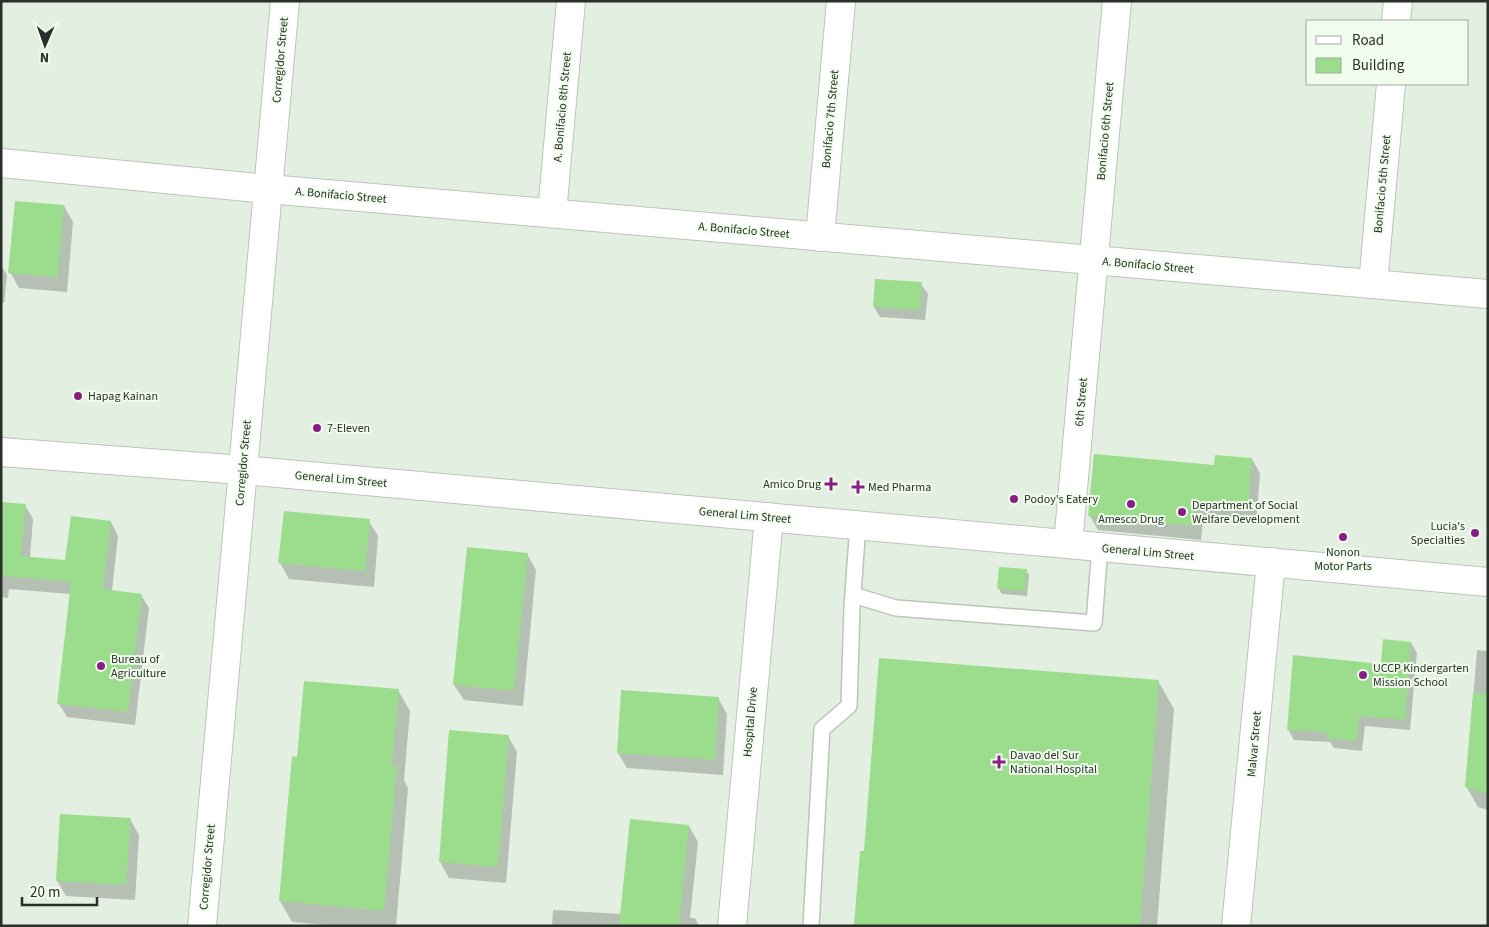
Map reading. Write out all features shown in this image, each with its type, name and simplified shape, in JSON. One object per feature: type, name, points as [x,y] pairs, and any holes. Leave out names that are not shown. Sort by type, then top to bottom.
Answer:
[{"type":"street","name":"Corregidor Street","points":[[202,926],[285,1]]},
{"type":"street","name":"A. Bonifacio 8th Street","points":[[552,213],[571,1]]},
{"type":"street","name":"Bonifacio 7th Street","points":[[820,237],[841,1]]},
{"type":"street","name":"Bonifacio 6th Street","points":[[1094,260],[1117,1]]},
{"type":"street","points":[[1396,20],[1398,1]]},
{"type":"street","name":"Bonifacio 5th Street","points":[[1374,284],[1391,85]]},
{"type":"street","name":"A. Bonifacio Street","points":[[1,164],[268,189],[1488,294]]},
{"type":"street","name":"6th Street","points":[[1068,544],[1094,260]]},
{"type":"street","name":"General Lim Street","points":[[1,452],[242,470],[1488,582]]},
{"type":"street","name":"Hospital Drive","points":[[732,926],[769,517]]},
{"type":"street","name":"Malvar Street","points":[[1236,926],[1271,562]]},
{"type":"lane","points":[[810,926],[822,729],[849,706],[852,595],[858,524]]},
{"type":"lane","points":[[852,595],[896,608],[1094,623],[1100,547]]},
{"type":"building","points":[[15,201],[64,205],[58,277],[8,273]]},
{"type":"building","points":[[875,279],[922,282],[920,310],[873,307]]},
{"type":"building","points":[[1094,454],[1214,465],[1215,455],[1252,458],[1248,511],[1195,508],[1194,526],[1088,516]]},
{"type":"building","points":[[1,502],[26,504],[21,556],[65,560],[71,516],[111,521],[103,589],[142,594],[128,712],[57,704],[71,583],[1,576]]},
{"type":"building","points":[[284,511],[370,519],[365,571],[278,563]]},
{"type":"building","points":[[467,547],[528,553],[514,691],[453,685]]},
{"type":"building","points":[[999,567],[1027,569],[1025,591],[997,589]]},
{"type":"building","points":[[1383,639],[1411,642],[1405,720],[1359,716],[1357,741],[1326,738],[1327,732],[1287,730],[1293,655],[1381,664]]},
{"type":"building","points":[[879,658],[1159,680],[1140,926],[854,926],[860,851],[864,851]]},
{"type":"building","points":[[304,681],[399,689],[392,766],[397,766],[384,911],[279,901],[292,756],[297,757]]},
{"type":"building","points":[[621,690],[719,697],[715,760],[617,753]]},
{"type":"building","points":[[1473,693],[1488,694],[1488,794],[1465,787]]},
{"type":"building","points":[[449,730],[509,735],[498,867],[439,862]]},
{"type":"building","points":[[60,814],[131,818],[126,885],[56,881]]},
{"type":"building","points":[[630,819],[689,825],[679,926],[619,926]]},
{"type":"place","name":"Hapag Kainan","points":[[78,396]]},
{"type":"place","name":"7-Eleven","points":[[317,428]]},
{"type":"place","name":"Amico Drug","points":[[831,484]]},
{"type":"place","name":"Med Pharma","points":[[858,487]]},
{"type":"place","name":"Podoy's Eatery","points":[[1014,499]]},
{"type":"place","name":"Amesco Drug","points":[[1131,504]]},
{"type":"place","name":"Department of Social Welfare Development","points":[[1182,512]]},
{"type":"place","name":"Lucia's Specialties","points":[[1475,533]]},
{"type":"place","name":"Nonon Motor Parts","points":[[1343,537]]},
{"type":"place","name":"Bureau of Agriculture","points":[[101,666]]},
{"type":"place","name":"UCCP Kindergarten Mission School","points":[[1363,675]]},
{"type":"place","name":"Davao del Sur National Hospital","points":[[999,762]]}]
